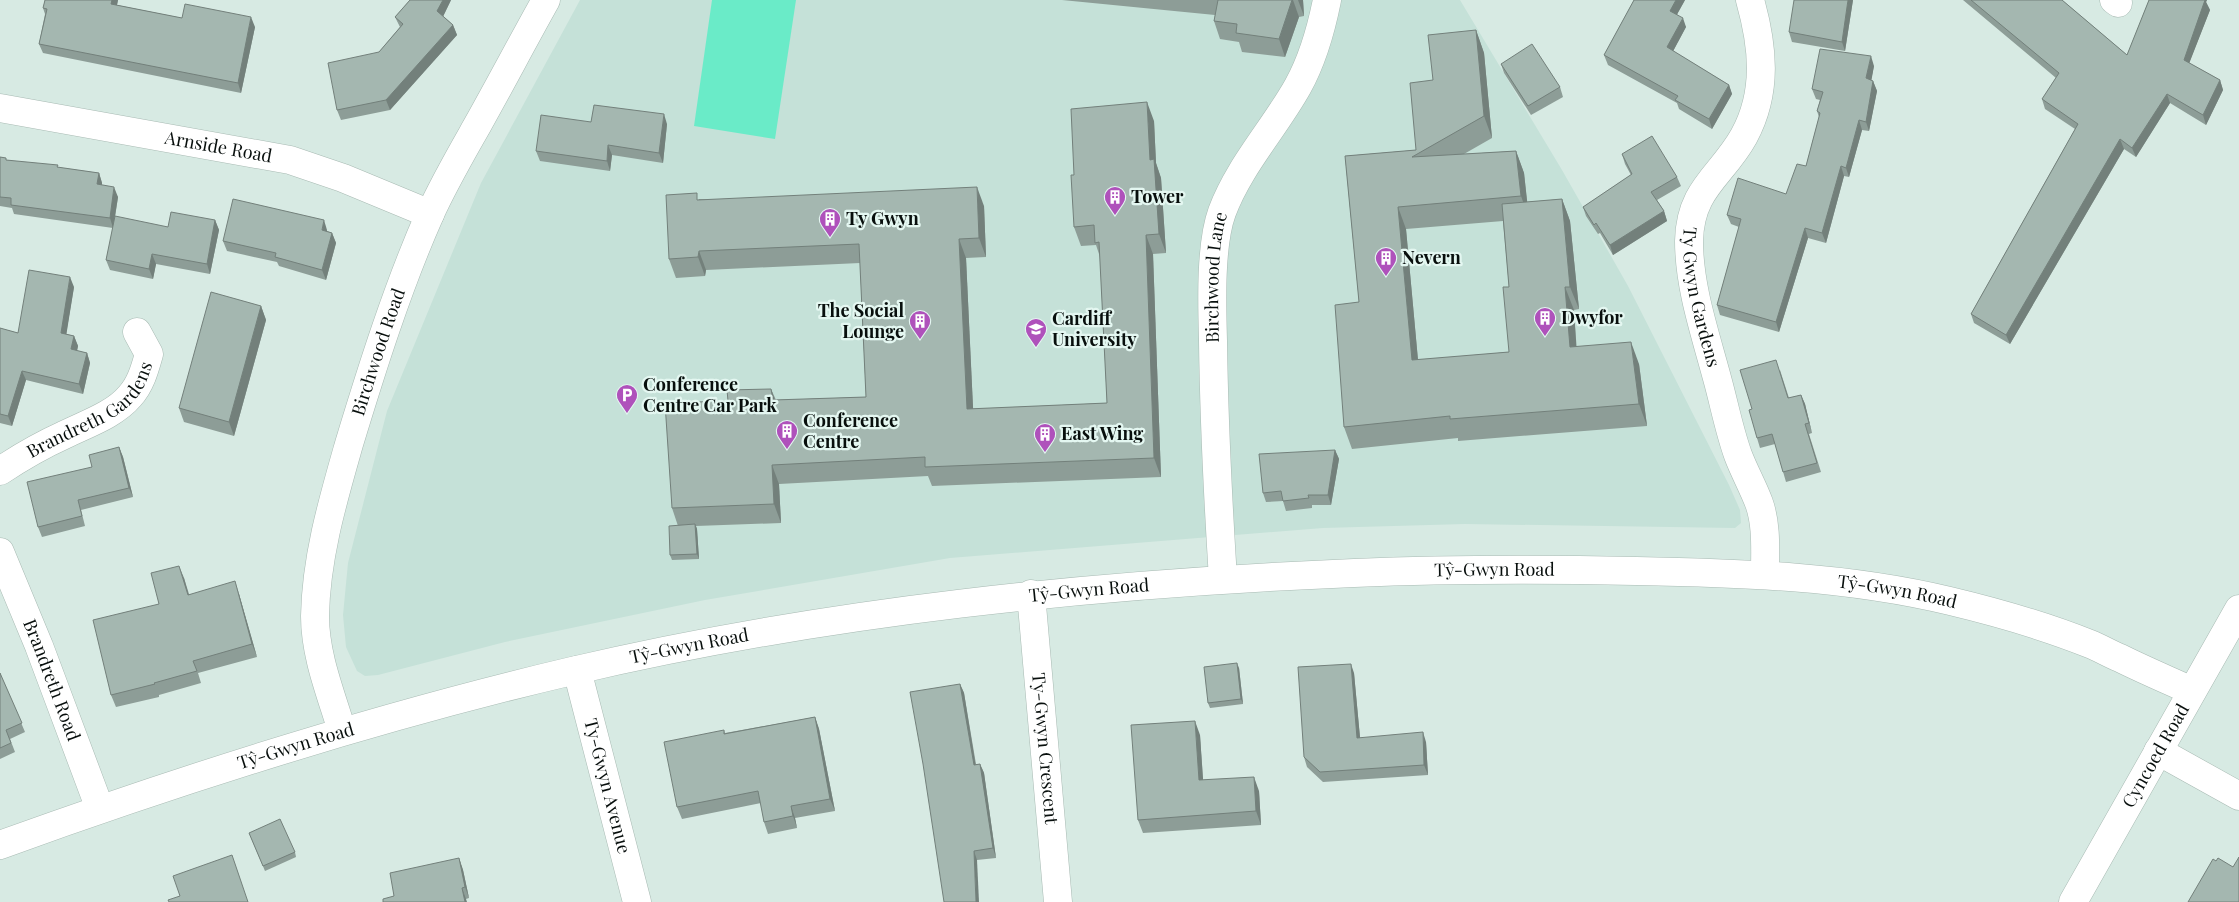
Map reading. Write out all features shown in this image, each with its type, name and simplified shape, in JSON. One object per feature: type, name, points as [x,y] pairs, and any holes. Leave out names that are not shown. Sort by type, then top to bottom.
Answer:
[{"type":"street","name":"Birchwood Road","points":[[342,731],[318,646],[315,618],[322,552],[333,501],[356,420],[405,275],[430,214],[447,178],[546,0]]},
{"type":"street","name":"Birchwood Lane","points":[[1223,579],[1214,401],[1212,303],[1215,256],[1221,215],[1231,191],[1244,169],[1298,86],[1311,58],[1322,25],[1327,0]]},
{"type":"street","name":"Ty Gwyn Gardens","points":[[1750,0],[1761,46],[1762,68],[1759,94],[1753,117],[1744,137],[1702,191],[1694,207],[1689,239],[1691,269],[1699,312],[1737,454],[1760,505],[1764,527],[1765,575]]},
{"type":"street","name":"Arnside Road","points":[[0,108],[290,160],[343,178],[430,214]]},
{"type":"street","name":"Brandreth Gardens","points":[[0,471],[31,451],[118,408],[131,395],[143,375],[149,354],[138,332]]},
{"type":"street","name":"Brandreth Road","points":[[0,552],[39,646],[100,809]]},
{"type":"street","name":"Tŷ-Gwyn Road","points":[[0,845],[100,809],[342,731],[430,706],[577,670],[805,626],[1030,594],[1223,579],[1486,568],[1765,575],[1845,581],[1900,590],[2002,615],[2092,644],[2192,691]]},
{"type":"street","name":"Ty-Gwyn Crescent","points":[[1030,594],[1058,902]]},
{"type":"street","name":"Cyncoed Road","points":[[2073,902],[2239,610]]},
{"type":"street","name":"Ty-Gwyn Avenue","points":[[577,670],[637,902]]},
{"type":"street","points":[[2158,751],[2239,796]]},
{"type":"shaded area","name":"Cardiff University","points":[[580,0],[1460,0],[1562,170],[1628,286],[1729,485],[1740,510],[1741,523],[1735,528],[1465,524],[1323,528],[950,558],[705,600],[505,642],[378,675],[365,676],[357,671],[346,647],[343,615],[348,563],[387,411],[481,183]]},
{"type":"green space","points":[[712,0],[796,0],[775,139],[694,126]]},
{"type":"building","points":[[45,0],[112,0],[111,4],[182,18],[185,4],[251,17],[238,83],[39,44],[47,9],[43,8]]},
{"type":"building","points":[[410,0],[443,0],[437,11],[453,25],[386,100],[337,110],[328,63],[379,52],[403,24],[395,17]]},
{"type":"building","points":[[1218,0],[1292,0],[1279,39],[1236,33],[1237,24],[1214,21]]},
{"type":"building","points":[[1634,0],[1676,0],[1670,11],[1683,18],[1667,47],[1729,85],[1709,119],[1675,100],[1678,96],[1604,55]]},
{"type":"building","points":[[1794,0],[1848,0],[1842,42],[1789,32]]},
{"type":"building","points":[[1971,0],[2062,0],[2127,55],[2149,0],[2205,0],[2184,60],[2220,80],[2203,115],[2167,94],[2132,148],[2120,139],[2006,335],[1971,314],[2078,124],[2042,99],[2059,73]]},
{"type":"building","points":[[1476,30],[1484,116],[1412,157],[1516,151],[1521,196],[1398,207],[1412,360],[1509,352],[1503,287],[1509,287],[1502,204],[1562,199],[1570,287],[1565,287],[1570,347],[1631,342],[1639,404],[1450,419],[1450,416],[1344,427],[1335,305],[1359,302],[1345,156],[1416,150],[1410,83],[1433,80],[1428,35]]},
{"type":"building","points":[[1532,44],[1560,87],[1528,106],[1501,64]]},
{"type":"building","points":[[1820,49],[1871,56],[1866,78],[1873,81],[1866,122],[1859,120],[1846,168],[1841,166],[1822,233],[1805,228],[1776,322],[1717,305],[1741,219],[1727,215],[1738,178],[1786,194],[1797,164],[1806,166],[1820,113],[1817,111],[1823,92],[1812,89]]},
{"type":"building","points":[[1147,102],[1150,160],[1154,159],[1159,234],[1146,235],[1154,458],[925,467],[925,457],[772,465],[774,504],[672,508],[665,403],[728,401],[727,390],[771,389],[773,400],[866,397],[859,244],[699,251],[698,257],[669,259],[666,195],[697,193],[697,200],[977,187],[979,238],[959,239],[967,409],[1107,403],[1099,242],[1095,243],[1094,225],[1074,227],[1071,175],[1074,175],[1071,109]]},
{"type":"building","points":[[594,105],[664,114],[659,153],[608,145],[607,161],[536,151],[541,115],[591,122]]},
{"type":"building","points":[[1652,136],[1677,177],[1651,192],[1664,211],[1610,245],[1583,207],[1632,174],[1622,154]]},
{"type":"building","points":[[0,157],[6,158],[6,160],[58,165],[57,167],[99,173],[97,184],[114,187],[110,218],[11,205],[11,198],[0,197]]},
{"type":"building","points":[[233,199],[324,220],[322,230],[332,233],[322,270],[275,257],[276,253],[223,241]]},
{"type":"building","points":[[171,212],[215,220],[207,264],[152,254],[149,269],[106,260],[115,216],[168,227]]},
{"type":"building","points":[[29,270],[70,277],[61,333],[74,336],[71,349],[87,353],[79,384],[22,371],[8,416],[0,414],[0,328],[18,333]]},
{"type":"building","points":[[211,292],[261,306],[229,422],[179,408]]},
{"type":"building","points":[[1776,360],[1788,398],[1801,395],[1809,423],[1805,424],[1817,463],[1783,472],[1772,434],[1757,438],[1749,410],[1752,409],[1740,370]]},
{"type":"building","points":[[119,447],[129,488],[78,500],[82,516],[38,527],[27,482],[92,467],[89,455]]},
{"type":"building","points":[[1335,450],[1328,495],[1308,495],[1309,498],[1283,501],[1281,491],[1263,493],[1259,454]]},
{"type":"building","points":[[695,524],[697,554],[670,555],[669,526]]},
{"type":"building","points":[[179,566],[188,595],[235,581],[252,644],[193,661],[197,671],[111,695],[93,620],[159,604],[151,573]]},
{"type":"building","points":[[1237,663],[1241,699],[1208,703],[1204,667]]},
{"type":"building","points":[[1351,664],[1357,738],[1423,732],[1424,765],[1320,772],[1304,757],[1298,667]]},
{"type":"building","points":[[0,673],[22,723],[6,730],[11,743],[0,748]]},
{"type":"building","points":[[960,684],[974,765],[980,764],[993,848],[974,851],[976,902],[944,902],[910,692]]},
{"type":"building","points":[[815,717],[830,799],[791,806],[793,816],[764,822],[758,791],[677,807],[664,742],[724,730],[724,734]]},
{"type":"building","points":[[1195,721],[1199,780],[1254,777],[1256,811],[1138,820],[1131,725]]},
{"type":"building","points":[[280,819],[295,852],[263,866],[249,833]]},
{"type":"building","points":[[232,855],[248,902],[169,902],[168,900],[180,896],[173,876]]},
{"type":"building","points":[[2239,857],[2239,902],[2188,902],[2213,859],[2216,861],[2218,858],[2233,867]]},
{"type":"building","points":[[459,858],[465,887],[462,888],[465,902],[383,902],[383,899],[394,896],[390,873]]},
{"type":"place","name":"Tower","points":[[1115,216]]},
{"type":"place","name":"Ty Gwyn","points":[[830,238]]},
{"type":"place","name":"Nevern","points":[[1386,277]]},
{"type":"place","name":"Dwyfor","points":[[1545,337]]},
{"type":"place","name":"The Social Lounge","points":[[920,340]]},
{"type":"place","name":"Cardiff University","points":[[1036,348]]},
{"type":"place","name":"Conference Centre Car Park","points":[[627,414]]},
{"type":"place","name":"Conference Centre","points":[[787,450]]},
{"type":"place","name":"East Wing","points":[[1045,453]]}]
